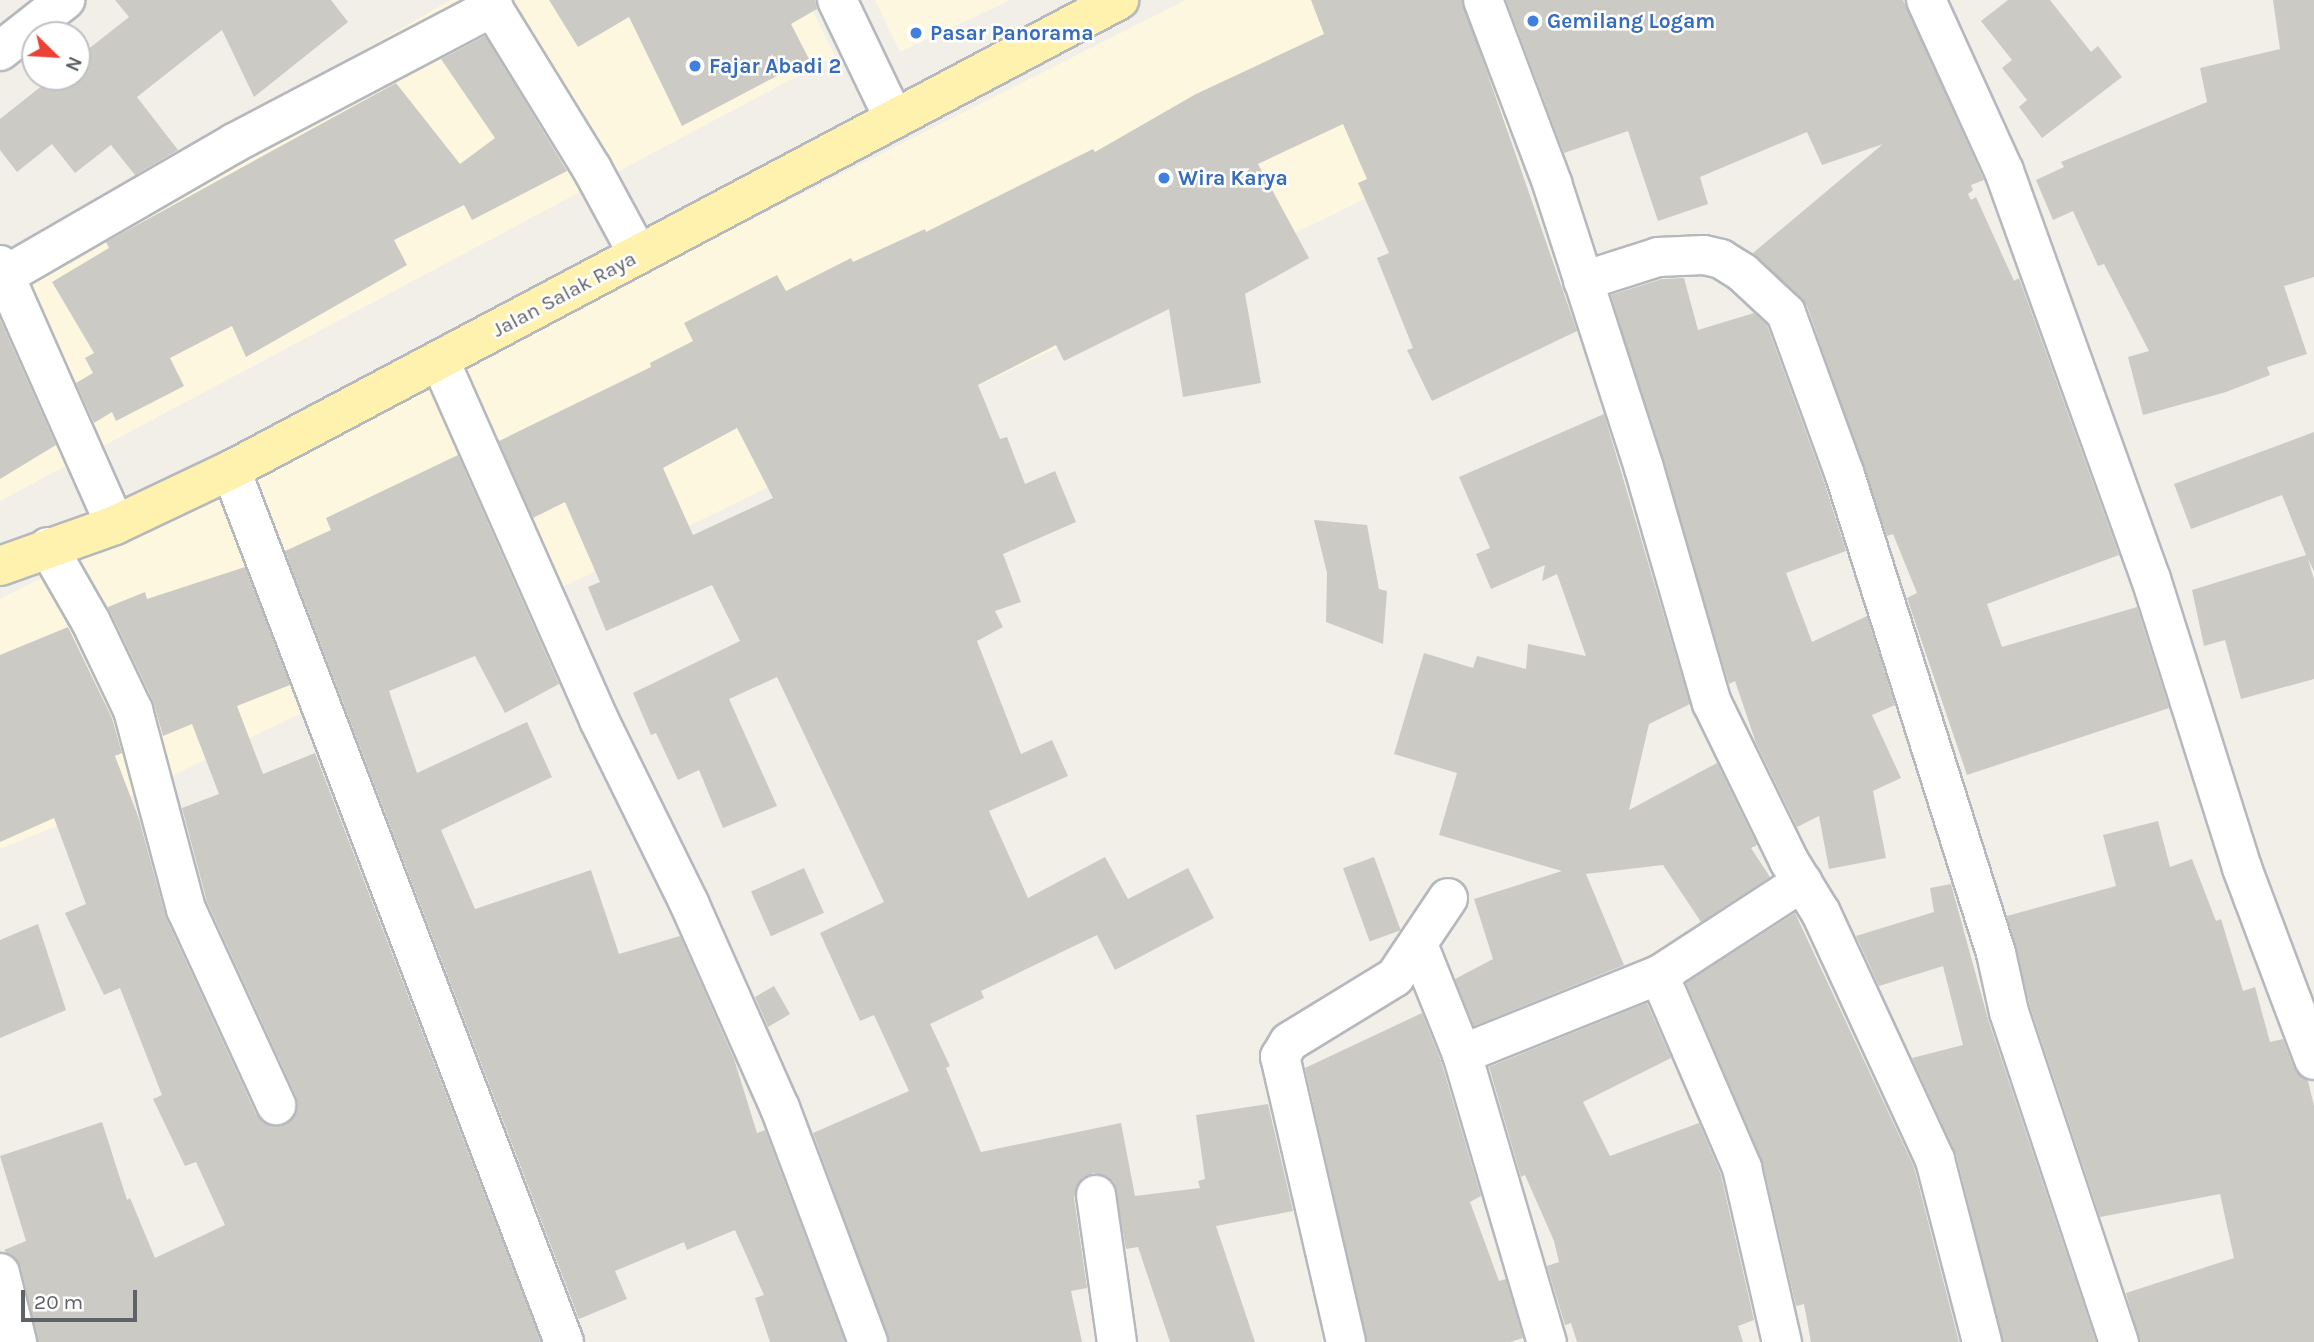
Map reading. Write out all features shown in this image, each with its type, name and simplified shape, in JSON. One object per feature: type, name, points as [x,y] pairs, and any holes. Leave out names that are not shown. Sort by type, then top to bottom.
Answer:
[{"type":"main road","name":"Jalan Salak Raya","points":[[0,566],[115,525],[231,470],[440,361],[893,117],[1119,0]]},
{"type":"street","points":[[0,51],[65,0]]},
{"type":"street","points":[[837,0],[893,117]]},
{"type":"street","points":[[1483,0],[1552,183],[1644,468],[1712,703],[1802,882],[1821,913],[1935,1160],[1982,1342]]},
{"type":"street","points":[[1926,0],[2004,171],[2151,579],[2242,868],[2314,1060]]},
{"type":"street","points":[[115,525],[2,271],[490,3],[592,169],[638,254]]},
{"type":"street","points":[[1583,281],[1658,257],[1704,255],[1721,258],[1742,272],[1786,313],[1849,488],[1996,953],[2013,1025],[2119,1342]]},
{"type":"street","points":[[440,361],[599,720],[780,1108],[868,1342]]},
{"type":"street","points":[[231,470],[564,1342]]},
{"type":"street","points":[[48,547],[91,622],[133,710],[186,909],[276,1105]]},
{"type":"street","points":[[1462,1054],[1659,975],[1802,882]]},
{"type":"street","points":[[1346,1342],[1280,1057],[1289,1042],[1395,977],[1419,947],[1448,898]]},
{"type":"street","points":[[1419,947],[1462,1054],[1546,1342]]},
{"type":"street","points":[[1659,975],[1742,1168],[1782,1342]]},
{"type":"street","points":[[1096,1195],[1117,1342]]},
{"type":"street","points":[[0,1273],[17,1342]]},
{"type":"shaded area","points":[[451,0],[807,0],[835,56],[0,501],[0,258]]},
{"type":"shaded area","name":"Pasar Panorama","points":[[875,0],[1010,0],[900,52]]},
{"type":"shaded area","points":[[1186,0],[1776,0],[130,796],[0,849],[0,599]]},
{"type":"building","points":[[115,0],[331,0],[348,22],[254,97],[222,30],[137,97],[178,150],[135,175],[111,145],[75,173],[52,144],[17,172],[0,150],[0,119],[35,91],[91,91],[91,47],[129,17]]},
{"type":"building","points":[[549,0],[815,0],[817,9],[791,24],[809,59],[682,126],[629,17],[578,47]]},
{"type":"building","points":[[1311,0],[1462,0],[1577,331],[1432,401],[1407,350],[1413,348],[1377,258],[1389,253],[1358,183],[1367,179],[1343,124],[1258,164],[1309,258],[1245,294],[1261,383],[1183,397],[1169,309],[1064,361],[1056,345],[978,385],[1000,439],[1007,437],[1025,484],[1055,471],[1076,522],[1003,554],[1021,602],[995,611],[1003,627],[977,641],[1021,754],[1052,740],[1068,776],[989,811],[1028,898],[1105,857],[1128,899],[1188,868],[1214,918],[1115,970],[1097,935],[981,991],[984,998],[930,1024],[950,1066],[946,1068],[981,1152],[1121,1123],[1135,1196],[1200,1188],[1198,1181],[1205,1179],[1196,1115],[1268,1104],[1293,1211],[1216,1226],[1255,1342],[1170,1342],[1138,1247],[1126,1249],[1114,1182],[1094,1173],[1082,1178],[1074,1197],[1087,1288],[1071,1291],[1082,1342],[889,1342],[813,1133],[909,1091],[874,1015],[860,1021],[820,933],[884,902],[777,677],[729,699],[777,806],[723,828],[699,770],[678,780],[656,733],[651,735],[633,693],[740,641],[712,585],[606,631],[588,587],[600,582],[565,502],[533,518],[499,441],[651,367],[650,363],[693,341],[684,323],[777,275],[786,291],[851,258],[853,262],[925,229],[926,232],[1093,149],[1095,152],[1196,94],[1324,34]],"holes":[[[737,428],[773,498],[693,535],[663,468]]]},
{"type":"building","points":[[1506,0],[1903,0],[1984,180],[1971,185],[1973,190],[1968,194],[1971,200],[1976,197],[2014,281],[2019,278],[2119,555],[1987,604],[2002,647],[2137,607],[2169,708],[1967,775],[1907,598],[1917,593],[1893,534],[1887,536],[1807,306],[1753,253],[1883,144],[1822,165],[1807,132],[1700,177],[1708,204],[1658,221],[1628,131],[1564,153]]},
{"type":"building","points":[[2008,0],[2050,0],[2091,52],[2098,46],[2122,77],[2042,138],[2019,107],[2027,100],[2002,68],[2012,60],[1981,21]]},
{"type":"building","points":[[2273,0],[2314,0],[2314,277],[2284,286],[2307,354],[2267,367],[2270,375],[2226,392],[2143,415],[2128,357],[2149,351],[2104,264],[2098,266],[2073,211],[2053,220],[2036,180],[2064,167],[2061,162],[2207,102],[2200,68],[2280,49]]},
{"type":"building","points":[[485,36],[567,171],[472,220],[464,205],[394,240],[407,265],[246,357],[232,326],[170,358],[184,386],[116,421],[112,412],[94,423],[76,383],[93,373],[85,358],[94,353],[52,282],[109,248],[106,242],[396,83],[460,164],[495,138],[441,59]]},
{"type":"building","points":[[1684,278],[1698,330],[1754,313],[1767,325],[1824,482],[1846,551],[1786,573],[1812,642],[1867,616],[1895,705],[1872,715],[1901,778],[1873,791],[1886,858],[1829,869],[1819,816],[1797,827],[1756,743],[1735,681],[1729,684],[1611,295],[1662,279]]},
{"type":"building","points":[[0,319],[56,445],[0,479]]},
{"type":"building","points":[[1604,414],[1690,704],[1649,724],[1629,810],[1717,763],[1757,845],[1751,848],[1770,877],[1701,922],[1663,865],[1586,874],[1624,965],[1474,1026],[1455,979],[1493,959],[1474,899],[1562,871],[1439,835],[1457,773],[1394,754],[1424,653],[1473,668],[1477,656],[1526,669],[1528,644],[1586,656],[1557,574],[1542,581],[1545,565],[1491,589],[1476,554],[1490,548],[1459,477]]},
{"type":"building","points":[[2314,432],[2314,571],[2308,559],[2314,580],[2314,679],[2241,699],[2225,640],[2204,646],[2192,590],[2306,555],[2282,495],[2191,529],[2174,484]]},
{"type":"building","points":[[458,455],[559,684],[505,713],[475,656],[389,691],[417,773],[527,722],[552,777],[441,830],[475,909],[591,870],[619,954],[680,936],[734,1059],[757,1133],[765,1130],[845,1342],[770,1342],[755,1298],[764,1295],[735,1230],[687,1250],[684,1242],[615,1271],[627,1299],[579,1319],[285,551],[331,530],[326,518]]},
{"type":"building","points":[[1314,520],[1367,525],[1379,589],[1387,591],[1383,644],[1326,622],[1327,573]]},
{"type":"building","points":[[245,567],[290,685],[237,706],[263,774],[315,753],[541,1342],[38,1342],[21,1268],[4,1250],[26,1241],[0,1156],[102,1122],[127,1200],[130,1198],[155,1258],[225,1225],[196,1162],[185,1166],[153,1099],[162,1095],[120,988],[104,995],[65,913],[86,904],[54,818],[0,842],[0,655],[68,627],[112,718],[122,753],[115,756],[139,819],[166,918],[256,1114],[264,1123],[284,1125],[294,1117],[296,1096],[207,902],[182,808],[219,794],[192,724],[163,736],[153,701],[108,607],[145,592],[147,599]]},
{"type":"building","points":[[2158,821],[2170,867],[2192,859],[2216,921],[2221,919],[2243,991],[2255,987],[2270,1042],[2283,1039],[2294,1068],[2308,1081],[2314,1106],[2314,1342],[2140,1342],[2126,1293],[2234,1258],[2220,1194],[2100,1217],[2030,1006],[2007,916],[2116,886],[2103,835]]},
{"type":"building","points":[[1374,857],[1401,930],[1370,942],[1343,868]]},
{"type":"building","points":[[804,868],[824,913],[771,936],[751,892]]},
{"type":"building","points":[[1951,884],[1988,1019],[2096,1342],[2003,1342],[1956,1154],[1912,1058],[1963,1045],[1943,966],[1879,986],[1856,936],[1934,912],[1930,888]]},
{"type":"building","points":[[1795,913],[1914,1167],[1959,1342],[1811,1342],[1804,1304],[1796,1306],[1762,1160],[1686,983]]},
{"type":"building","points":[[38,924],[66,1010],[0,1038],[0,940]]},
{"type":"building","points":[[774,986],[790,1014],[768,1027],[755,997]]},
{"type":"building","points":[[1647,1003],[1671,1058],[1583,1102],[1610,1156],[1699,1123],[1721,1175],[1754,1320],[1738,1326],[1743,1342],[1577,1342],[1571,1323],[1565,1325],[1547,1266],[1559,1262],[1554,1241],[1525,1175],[1521,1177],[1489,1067]]},
{"type":"building","points":[[1422,1013],[1441,1061],[1481,1196],[1470,1202],[1499,1281],[1506,1279],[1523,1338],[1510,1342],[1367,1342],[1305,1068]]},
{"type":"place","name":"Gemilang Logam","points":[[1533,21]]},
{"type":"place","name":"Pasar Panorama","points":[[916,33]]},
{"type":"place","name":"Fajar Abadi 2","points":[[695,66]]},
{"type":"place","name":"Wira Karya","points":[[1164,178]]}]
